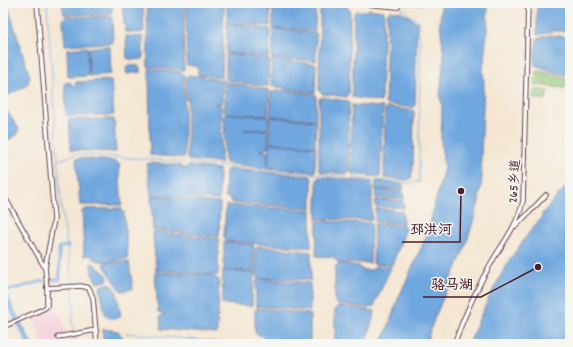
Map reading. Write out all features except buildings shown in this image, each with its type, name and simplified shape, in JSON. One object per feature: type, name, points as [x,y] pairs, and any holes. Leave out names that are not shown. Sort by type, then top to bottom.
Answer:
[{"type":"street","points":[[5,326],[47,306],[45,268],[54,219],[37,3]]},
{"type":"street","points":[[353,3],[398,7]]},
{"type":"street","name":"265乡道","points":[[454,344],[468,306],[494,258],[514,228],[523,201],[528,3]]},
{"type":"street","points":[[3,194],[45,268]]},
{"type":"street","points":[[514,228],[546,195]]},
{"type":"street","points":[[523,201],[525,211],[531,211]]},
{"type":"street","points":[[47,288],[81,286],[89,288],[92,292],[97,344]]},
{"type":"street","points":[[58,337],[76,332],[96,330]]},
{"type":"shaded area","points":[[55,307],[58,315],[61,314],[67,337],[71,336],[72,344],[43,344],[33,317]]},
{"type":"green space","points":[[538,71],[570,78],[570,89],[535,85],[536,73]]},
{"type":"green space","points":[[534,89],[548,91],[546,100],[533,98]]},
{"type":"water","points":[[3,3],[7,3],[30,77],[27,85],[7,96],[3,92]]},
{"type":"water","points":[[62,3],[112,3],[112,13],[110,15],[64,14]]},
{"type":"water","points":[[122,3],[143,3],[144,31],[140,33],[125,32]]},
{"type":"water","points":[[147,3],[184,3],[184,70],[148,67]]},
{"type":"water","points":[[186,3],[224,3],[222,77],[198,75],[198,67],[187,65]]},
{"type":"water","points":[[227,3],[270,4],[270,26],[227,24]]},
{"type":"water","points":[[284,3],[316,4],[315,31],[273,28],[273,4],[282,5]]},
{"type":"water","points":[[441,3],[488,3],[483,70],[482,177],[479,202],[465,248],[434,319],[426,344],[382,344],[398,299],[427,235],[444,168],[441,141],[442,106],[440,96],[444,56],[440,24]]},
{"type":"water","points":[[537,3],[570,3],[570,32],[555,31],[537,35]]},
{"type":"water","points":[[323,4],[346,6],[350,10],[349,93],[346,97],[323,94],[319,91],[320,9]]},
{"type":"water","points":[[369,9],[384,11],[381,102],[352,97],[354,13],[356,11],[367,11]]},
{"type":"water","points":[[390,10],[402,12],[417,22],[415,106],[413,108],[385,104],[387,13]]},
{"type":"water","points":[[65,16],[112,17],[113,43],[65,45],[63,21]]},
{"type":"water","points":[[227,25],[270,29],[269,57],[226,53]]},
{"type":"water","points":[[273,29],[316,33],[316,61],[272,58]]},
{"type":"water","points":[[549,35],[570,37],[570,75],[556,73],[535,65],[534,62],[537,39]]},
{"type":"water","points":[[126,36],[143,37],[143,59],[132,60],[127,58]]},
{"type":"water","points":[[87,47],[88,76],[68,77],[67,49]]},
{"type":"water","points":[[110,47],[111,74],[89,76],[88,48]]},
{"type":"water","points":[[226,54],[269,59],[268,86],[226,80]]},
{"type":"water","points":[[272,59],[316,64],[315,93],[271,86]]},
{"type":"water","points":[[129,65],[139,66],[141,72],[127,74],[126,68]]},
{"type":"water","points":[[149,69],[181,72],[184,75],[184,158],[150,155]]},
{"type":"water","points":[[189,75],[223,80],[222,104],[215,104],[222,107],[221,163],[188,160],[187,158],[187,103],[189,101],[186,100],[186,77]]},
{"type":"water","points":[[111,80],[114,115],[66,115],[65,83],[70,82],[75,87],[76,82]]},
{"type":"water","points":[[225,82],[269,90],[268,116],[225,113]]},
{"type":"water","points":[[286,90],[316,95],[316,120],[270,116],[271,92]]},
{"type":"water","points":[[322,97],[347,101],[349,103],[348,174],[321,172],[319,170],[319,99]]},
{"type":"water","points":[[3,105],[19,129],[17,135],[3,143]]},
{"type":"water","points":[[352,105],[383,107],[380,177],[352,174],[350,171]]},
{"type":"water","points":[[387,107],[414,111],[413,168],[411,178],[407,180],[384,178],[385,110]]},
{"type":"water","points":[[225,113],[269,117],[268,129],[244,130],[269,130],[268,147],[265,150],[259,150],[268,152],[268,165],[266,168],[225,163],[224,131],[227,130],[224,129]]},
{"type":"water","points":[[270,117],[316,121],[315,146],[270,143]]},
{"type":"water","points":[[69,119],[114,119],[116,152],[71,150]]},
{"type":"water","points":[[269,143],[316,147],[315,172],[268,168]]},
{"type":"water","points":[[80,158],[114,161],[119,164],[122,205],[80,205],[76,159]]},
{"type":"water","points":[[147,164],[180,165],[180,167],[186,168],[188,166],[219,169],[219,200],[151,195]]},
{"type":"water","points":[[229,169],[310,176],[312,179],[312,208],[232,203],[231,199],[225,197],[226,171]]},
{"type":"water","points":[[319,177],[372,182],[372,220],[317,219],[317,179]]},
{"type":"water","points":[[376,181],[403,184],[403,190],[375,189]]},
{"type":"water","points":[[570,182],[570,344],[469,344],[491,293],[509,261],[530,231],[542,217],[542,214]]},
{"type":"water","points":[[376,190],[402,192],[404,194],[404,199],[375,197]]},
{"type":"water","points":[[151,196],[220,203],[219,237],[153,230]]},
{"type":"water","points":[[376,199],[403,201],[404,208],[375,206]]},
{"type":"water","points":[[226,205],[311,210],[311,248],[226,241],[224,237]]},
{"type":"water","points":[[121,208],[124,213],[128,259],[103,261],[94,258],[91,255],[84,256],[82,211],[85,209]]},
{"type":"water","points":[[376,208],[402,211],[403,224],[375,222]]},
{"type":"water","points":[[317,221],[371,223],[370,263],[338,263],[334,257],[316,256]]},
{"type":"water","points":[[374,224],[404,226],[406,229],[392,265],[373,264]]},
{"type":"water","points":[[154,232],[219,239],[218,275],[156,270]]},
{"type":"water","points":[[224,242],[254,245],[254,272],[224,270]]},
{"type":"water","points":[[258,246],[311,252],[311,280],[258,278],[256,274],[256,249]]},
{"type":"water","points":[[129,262],[133,289],[121,291],[105,267],[105,263]]},
{"type":"water","points":[[93,263],[108,276],[107,281],[97,283],[92,274],[91,264]]},
{"type":"water","points":[[338,264],[359,266],[362,270],[371,270],[375,266],[391,267],[374,306],[368,308],[337,304],[335,302],[335,267]]},
{"type":"water","points":[[223,270],[254,273],[253,291],[250,291],[252,293],[252,306],[222,304],[224,289],[222,289]]},
{"type":"water","points":[[155,272],[214,276],[219,280],[218,317],[216,319],[218,321],[217,334],[161,329],[160,316],[166,315],[158,312]]},
{"type":"water","points":[[257,279],[310,283],[310,311],[256,306]]},
{"type":"water","points":[[110,283],[117,293],[121,316],[119,318],[109,318],[105,314],[100,287]]},
{"type":"water","points":[[338,306],[375,311],[366,344],[335,344],[335,309]]},
{"type":"water","points":[[257,308],[310,314],[310,343],[301,344],[266,341],[262,336],[255,333],[255,311]]},
{"type":"water","points":[[103,329],[118,331],[124,339],[124,344],[103,344]]},
{"type":"waterway","points":[[47,3],[61,206],[72,277],[74,307],[72,323],[76,344]]},
{"type":"waterway","points":[[385,3],[422,5]]},
{"type":"waterway","points":[[353,178],[411,183],[419,182],[420,39],[418,35],[418,20],[407,14],[406,10],[401,9],[400,4]]},
{"type":"waterway","points":[[59,160],[76,154],[184,162]]},
{"type":"waterway","points":[[188,163],[347,177]]},
{"type":"waterway","points":[[49,280],[60,279],[59,250],[60,247],[68,246]]},
{"type":"waterway","points":[[3,292],[43,281]]},
{"type":"waterway","points":[[3,292],[30,344]]},
{"type":"waterway","points":[[126,333],[218,342]]},
{"type":"waterway","points":[[222,342],[241,344]]},
{"type":"waterway","points":[[22,344],[29,343]]},
{"type":"place","name":"邳洪河","points":[[461,191]]},
{"type":"place","name":"骆马湖","points":[[538,267]]}]
